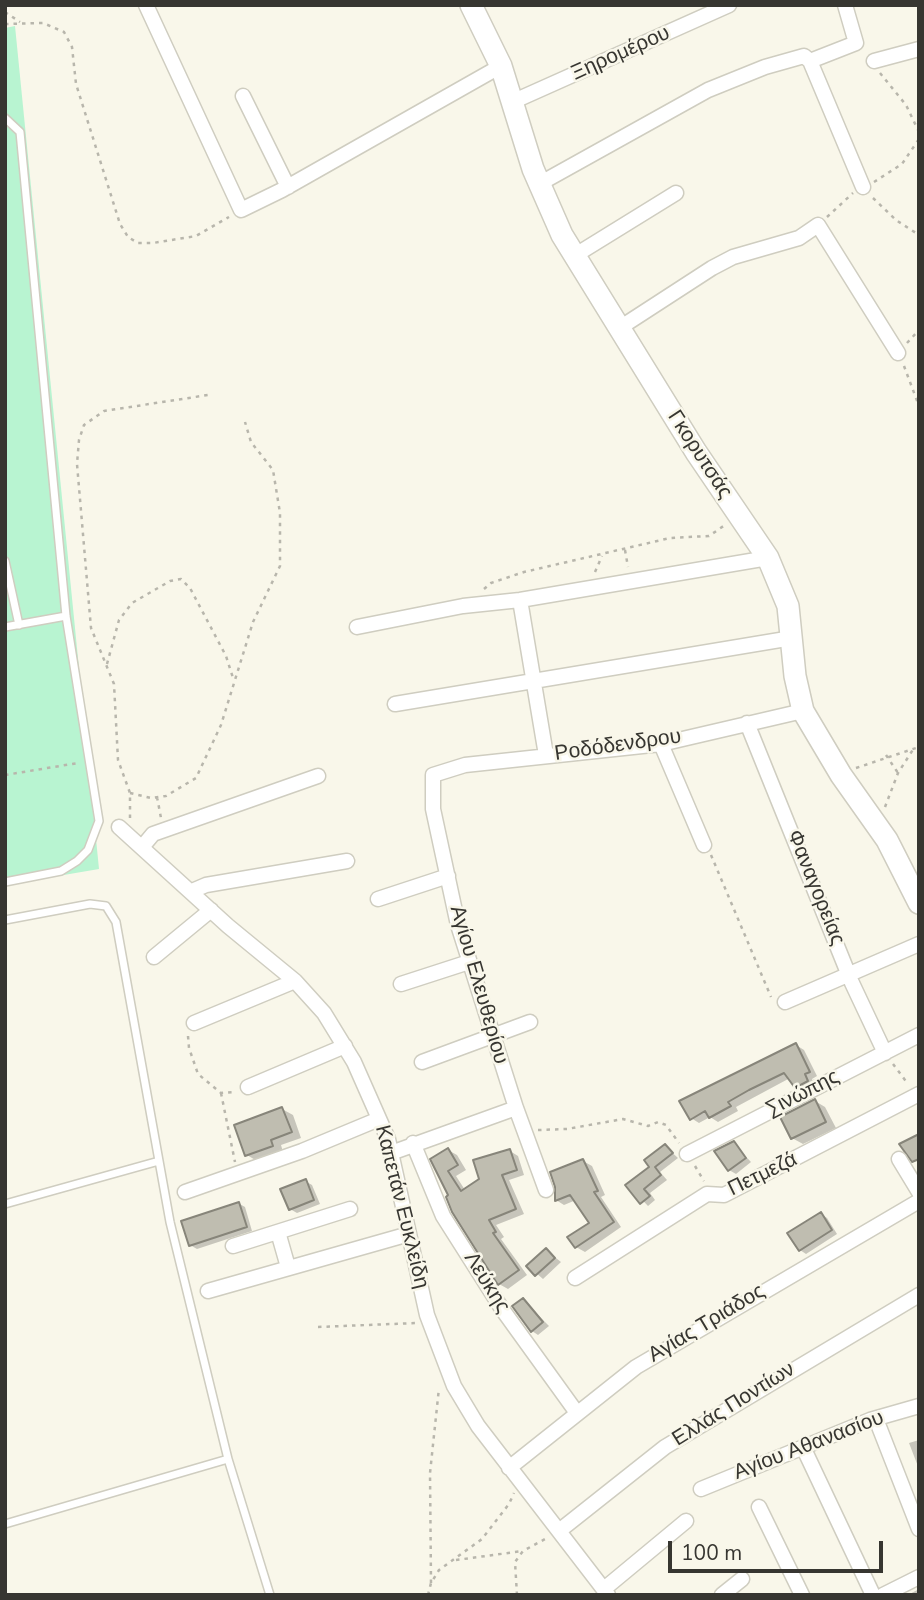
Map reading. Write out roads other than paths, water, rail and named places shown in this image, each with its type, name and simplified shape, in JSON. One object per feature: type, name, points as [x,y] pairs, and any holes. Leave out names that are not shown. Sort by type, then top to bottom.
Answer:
[{"type":"street","points":[[146,5],[241,210],[288,187],[501,66]]},
{"type":"street","name":"Γκορυτσάς","points":[[471,5],[501,66],[539,184],[574,256],[618,329],[768,558],[782,586],[803,711],[841,775],[876,821],[919,903]]},
{"type":"street","name":"Ξηρομέρου","points":[[512,102],[729,5]]},
{"type":"street","points":[[810,61],[856,43],[845,5]]},
{"type":"street","points":[[874,61],[919,49]]},
{"type":"street","points":[[539,184],[708,90],[765,66],[804,55],[810,61],[863,187]]},
{"type":"street","points":[[243,96],[288,187]]},
{"type":"street","points":[[574,256],[676,193]]},
{"type":"street","points":[[618,329],[733,257],[782,245],[818,225],[898,353]]},
{"type":"street","points":[[357,626],[463,606],[520,600],[768,558]]},
{"type":"street","points":[[520,600],[546,755]]},
{"type":"street","points":[[395,704],[792,638]]},
{"type":"street","name":"Ροδόδενδρου","points":[[433,775],[465,765],[661,744],[803,711]]},
{"type":"street","name":"Φαναγορείας","points":[[747,723],[849,975],[885,1053]]},
{"type":"street","points":[[661,744],[704,845]]},
{"type":"street","name":"Αγίου Ελευθερίου","points":[[433,775],[433,809],[469,962],[516,1108],[546,1190]]},
{"type":"street","points":[[143,846],[153,834],[318,776]]},
{"type":"street","name":"Καπετάν Ευκλείδη","points":[[123,829],[211,910],[295,981],[324,1013],[345,1046],[379,1119],[391,1153],[429,1321],[441,1356],[463,1404],[509,1468],[606,1592]]},
{"type":"street","points":[[192,891],[206,885],[347,861]]},
{"type":"street","points":[[378,900],[448,877]]},
{"type":"street","points":[[154,957],[211,910]]},
{"type":"street","points":[[785,1002],[919,944]]},
{"type":"street","points":[[401,984],[469,962]]},
{"type":"street","points":[[194,1023],[295,981]]},
{"type":"street","points":[[422,1062],[530,1022]]},
{"type":"street","name":"Σινώπης","points":[[687,1154],[919,1035]]},
{"type":"street","points":[[248,1087],[345,1046]]},
{"type":"street","name":"Πετμεζά","points":[[575,1278],[707,1194],[724,1195],[918,1095]]},
{"type":"street","points":[[391,1153],[516,1108]]},
{"type":"street","points":[[185,1192],[379,1119]]},
{"type":"street","name":"Λεύκης","points":[[414,1143],[443,1216],[502,1309],[577,1413]]},
{"type":"street","points":[[899,1159],[919,1192]]},
{"type":"street","name":"Αγίας Τριάδος","points":[[509,1468],[636,1367],[919,1201]]},
{"type":"street","points":[[233,1246],[350,1209]]},
{"type":"street","points":[[278,1232],[288,1267]]},
{"type":"street","points":[[208,1291],[409,1234]]},
{"type":"street","name":"Ελλάς Ποντίων","points":[[559,1531],[664,1447],[919,1295]]},
{"type":"street","name":"Αγίου Αθανασίου","points":[[701,1489],[876,1419],[919,1406]]},
{"type":"street","points":[[876,1419],[919,1529]]},
{"type":"street","points":[[803,1447],[873,1595]]},
{"type":"street","points":[[759,1507],[802,1595]]},
{"type":"street","points":[[606,1592],[686,1521]]},
{"type":"street","points":[[883,1595],[919,1577]]},
{"type":"street","points":[[722,1595],[742,1579]]},
{"type":"lane","points":[[5,118],[20,132],[65,617],[99,821],[88,850],[61,871],[5,882]]},
{"type":"lane","points":[[5,561],[19,625]]},
{"type":"lane","points":[[5,627],[65,617]]},
{"type":"lane","points":[[5,920],[90,904],[106,906],[116,922],[170,1222],[228,1459],[270,1595]]},
{"type":"lane","points":[[5,1204],[159,1161]]},
{"type":"lane","points":[[5,1524],[228,1459]]}]
